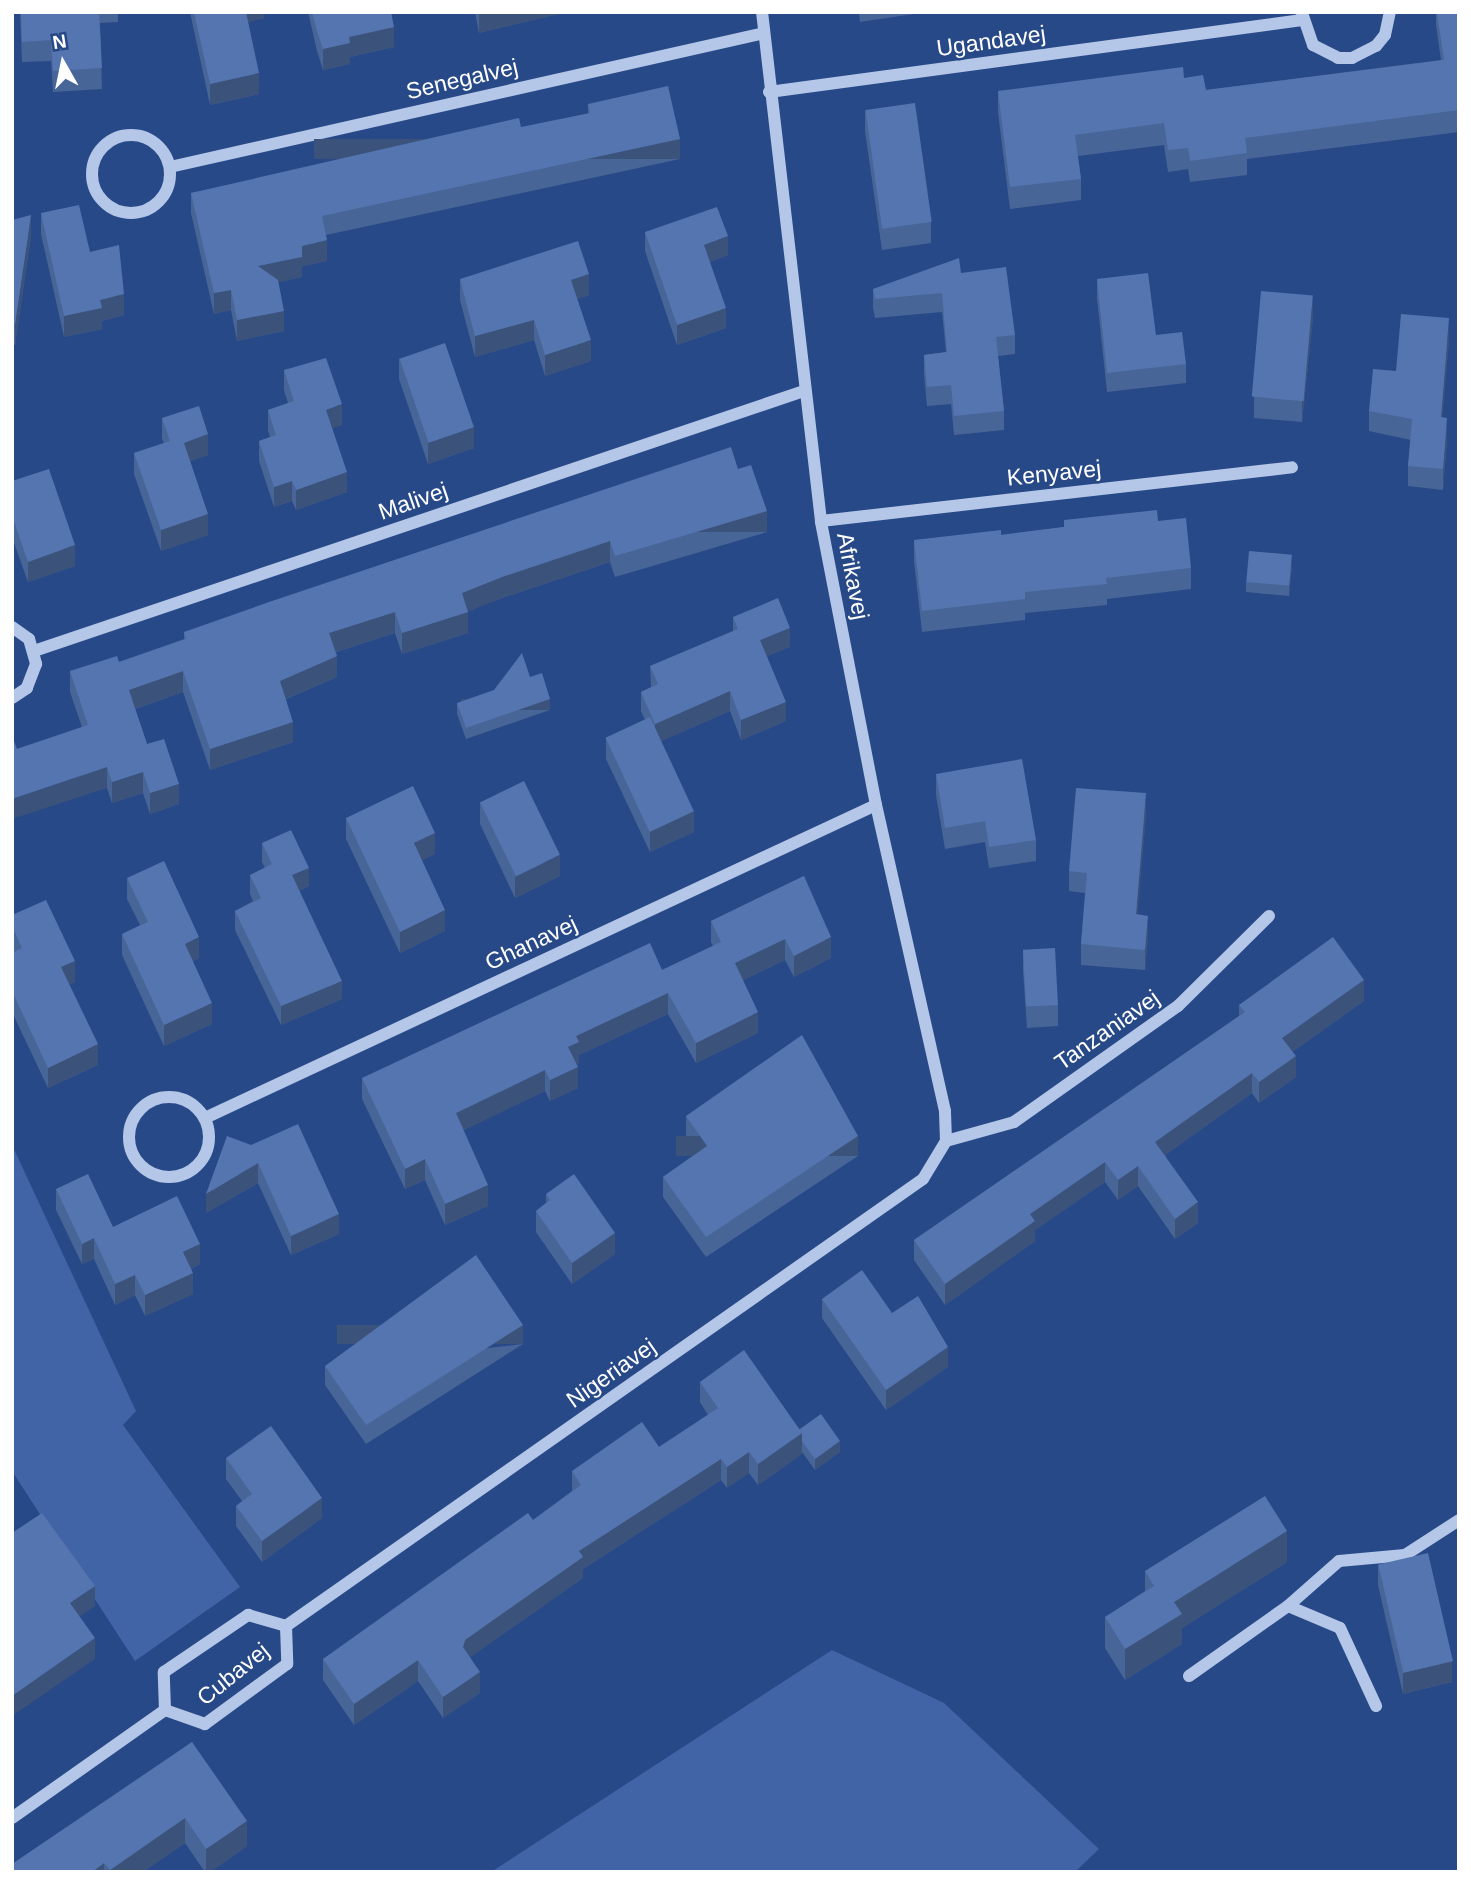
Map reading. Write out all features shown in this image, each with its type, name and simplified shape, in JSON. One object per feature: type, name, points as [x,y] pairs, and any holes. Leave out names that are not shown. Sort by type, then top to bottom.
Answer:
[{"type":"street","name":"Afrikavej","points":[[762,12],[769,92],[821,521],[876,805],[945,1111],[946,1141]]},
{"type":"street","name":"Ugandavej","points":[[769,92],[1302,16],[1313,45],[1338,58],[1352,58],[1376,46],[1385,36],[1390,12]]},
{"type":"street","name":"Senegalvej","points":[[170,167],[764,33]]},
{"type":"street","points":[[123,135],[148,138],[158,145],[170,167],[166,193],[157,204],[132,213],[106,205],[92,182],[91,170],[101,147],[123,135]]},
{"type":"street","name":"Malivej","points":[[34,651],[804,391]]},
{"type":"street","name":"Kenyavej","points":[[821,521],[1292,467]]},
{"type":"street","points":[[12,626],[29,639],[34,651],[34,677],[12,698]]},
{"type":"street","name":"Ghanavej","points":[[205,1118],[876,805]]},
{"type":"street","name":"Tanzaniavej","points":[[946,1141],[1014,1122],[1178,1006],[1269,916]]},
{"type":"street","points":[[162,1097],[187,1100],[205,1118],[208,1145],[194,1168],[168,1177],[154,1174],[134,1156],[129,1131],[140,1109],[150,1101],[162,1097]]},
{"type":"street","name":"Nigeriavej","points":[[286,1626],[923,1179],[946,1141]]},
{"type":"street","points":[[1189,1676],[1288,1606],[1339,1561],[1405,1555],[1459,1520]]},
{"type":"street","points":[[1288,1606],[1339,1628],[1376,1706]]},
{"type":"street","name":"Cubavej","points":[[248,1615],[286,1626],[287,1664],[245,1698],[205,1724],[165,1710],[164,1672],[205,1641],[248,1615]]},
{"type":"street","name":"Cubavej","points":[[12,1818],[165,1710]]},
{"type":"shaded area","points":[[12,1145],[136,1411],[123,1425],[240,1587],[135,1661],[12,1471]]},
{"type":"shaded area","points":[[832,1650],[944,1703],[1099,1849],[1075,1872],[491,1872]]},
{"type":"building","points":[[21,12],[99,12],[102,68],[53,71],[51,40],[22,42]]},
{"type":"building","points":[[194,12],[246,12],[259,73],[210,84]]},
{"type":"building","points":[[312,12],[391,12],[394,27],[349,37],[350,43],[323,49]]},
{"type":"building","points":[[1437,12],[1459,12],[1459,110],[1245,138],[1247,153],[1190,161],[1188,148],[1168,150],[1164,123],[1075,135],[1081,179],[1010,187],[998,91],[1183,67],[1184,78],[1203,75],[1206,90],[1444,60]]},
{"type":"building","points":[[668,86],[680,139],[322,216],[327,240],[302,246],[302,257],[258,266],[278,280],[284,311],[237,320],[231,290],[214,293],[191,193],[519,118],[521,127],[590,113],[588,104]]},
{"type":"building","points":[[915,103],[932,222],[882,229],[865,110]]},
{"type":"building","points":[[79,205],[90,252],[119,245],[124,294],[100,300],[102,308],[64,316],[41,213]]},
{"type":"building","points":[[717,207],[728,236],[704,245],[726,308],[677,325],[645,232]]},
{"type":"building","points":[[31,215],[15,324],[12,324],[12,220]]},
{"type":"building","points":[[578,241],[589,274],[571,280],[591,340],[545,355],[534,320],[475,336],[460,279]]},
{"type":"building","points":[[959,258],[961,273],[1006,267],[1015,335],[996,337],[1004,411],[954,416],[951,385],[927,387],[924,355],[947,352],[942,293],[875,299],[873,289]]},
{"type":"building","points":[[1148,273],[1156,335],[1182,332],[1186,364],[1107,373],[1097,279]]},
{"type":"building","points":[[1261,291],[1313,296],[1304,401],[1252,397]]},
{"type":"building","points":[[1401,314],[1449,318],[1441,417],[1447,418],[1443,469],[1408,466],[1412,419],[1369,411],[1373,369],[1396,371]]},
{"type":"building","points":[[445,343],[474,427],[429,443],[400,359]]},
{"type":"building","points":[[326,358],[342,404],[326,410],[347,472],[296,490],[292,481],[274,487],[259,441],[276,435],[268,410],[294,401],[284,370]]},
{"type":"building","points":[[199,406],[208,434],[184,443],[208,514],[161,530],[134,453],[170,441],[162,418]]},
{"type":"building","points":[[731,447],[738,469],[751,465],[767,511],[615,556],[610,541],[502,577],[462,593],[468,612],[402,633],[395,612],[329,633],[337,656],[280,681],[293,722],[210,749],[183,671],[129,690],[147,744],[164,739],[179,784],[150,793],[143,772],[112,782],[107,767],[12,799],[12,736],[17,749],[88,725],[70,671],[117,656],[119,662],[186,639],[184,632],[272,601]]},
{"type":"building","points":[[49,469],[75,545],[28,562],[12,516],[12,481]]},
{"type":"building","points":[[1157,510],[1158,521],[1186,518],[1191,568],[1106,578],[1107,584],[1025,592],[1025,599],[922,611],[914,540],[1001,530],[1001,535],[1064,527],[1064,520]]},
{"type":"building","points":[[1249,551],[1292,555],[1289,586],[1246,582]]},
{"type":"building","points":[[778,598],[790,628],[760,640],[786,702],[741,720],[730,691],[655,724],[641,692],[658,684],[650,666],[738,629],[733,617]]},
{"type":"building","points":[[522,653],[530,677],[542,673],[550,699],[466,728],[457,703],[494,690]]},
{"type":"building","points":[[650,717],[694,811],[650,832],[606,738]]},
{"type":"building","points":[[1022,759],[1036,840],[989,847],[985,821],[945,828],[936,774]]},
{"type":"building","points":[[524,781],[560,855],[516,876],[480,802]]},
{"type":"building","points":[[413,786],[435,833],[414,843],[445,910],[400,932],[346,818]]},
{"type":"building","points":[[1076,788],[1146,793],[1136,914],[1148,916],[1145,950],[1081,944],[1087,873],[1069,871]]},
{"type":"building","points":[[291,830],[309,868],[292,875],[342,981],[281,1006],[235,911],[261,898],[250,875],[272,864],[262,843]]},
{"type":"building","points":[[164,861],[199,937],[185,944],[212,1003],[164,1025],[122,934],[148,922],[127,878]]},
{"type":"building","points":[[804,876],[831,937],[794,956],[785,939],[735,963],[758,1012],[696,1043],[668,993],[576,1036],[579,1042],[568,1047],[578,1067],[550,1080],[545,1070],[456,1113],[488,1185],[445,1204],[425,1159],[405,1169],[362,1078],[650,943],[662,970],[721,942],[711,921]]},
{"type":"building","points":[[46,900],[75,961],[61,967],[98,1044],[48,1068],[12,991],[12,953],[22,948],[12,926],[12,915]]},
{"type":"building","points":[[1333,937],[1364,980],[1282,1038],[1296,1056],[1259,1082],[1252,1073],[1155,1142],[1198,1202],[1175,1219],[1138,1166],[1118,1180],[1105,1162],[1030,1214],[1035,1221],[945,1284],[914,1240],[1245,1012],[1239,1005]]},
{"type":"building","points":[[1055,948],[1058,1005],[1026,1007],[1023,950]]},
{"type":"building","points":[[802,1035],[858,1136],[706,1237],[663,1177],[707,1146],[686,1116]]},
{"type":"building","points":[[298,1124],[339,1214],[291,1236],[258,1163],[206,1194],[227,1136],[251,1145]]},
{"type":"building","points":[[88,1174],[113,1227],[177,1196],[200,1244],[183,1252],[193,1273],[145,1295],[135,1275],[115,1284],[94,1238],[82,1244],[56,1189]]},
{"type":"building","points":[[574,1174],[615,1233],[572,1263],[536,1211],[550,1200],[546,1194]]},
{"type":"building","points":[[476,1255],[523,1325],[366,1425],[325,1366]]},
{"type":"building","points":[[862,1270],[892,1313],[918,1296],[948,1347],[886,1390],[822,1299]]},
{"type":"building","points":[[744,1350],[802,1433],[758,1464],[749,1452],[727,1467],[721,1459],[579,1551],[583,1557],[465,1640],[463,1647],[480,1672],[443,1697],[418,1660],[354,1704],[323,1659],[528,1513],[533,1520],[581,1485],[572,1471],[642,1422],[659,1447],[718,1408],[700,1382]]},
{"type":"building","points":[[821,1414],[840,1441],[815,1459],[802,1441],[800,1429]]},
{"type":"building","points":[[271,1426],[322,1498],[262,1541],[236,1506],[252,1494],[226,1458]]},
{"type":"building","points":[[1265,1496],[1287,1531],[1174,1602],[1182,1614],[1125,1649],[1105,1617],[1154,1586],[1145,1571]]},
{"type":"building","points":[[42,1513],[95,1586],[70,1603],[95,1638],[12,1696],[12,1533]]},
{"type":"building","points":[[1428,1553],[1453,1661],[1403,1673],[1378,1564]]},
{"type":"building","points":[[192,1742],[247,1821],[206,1849],[185,1818],[110,1870],[104,1863],[92,1872],[12,1872],[12,1864]]}]
